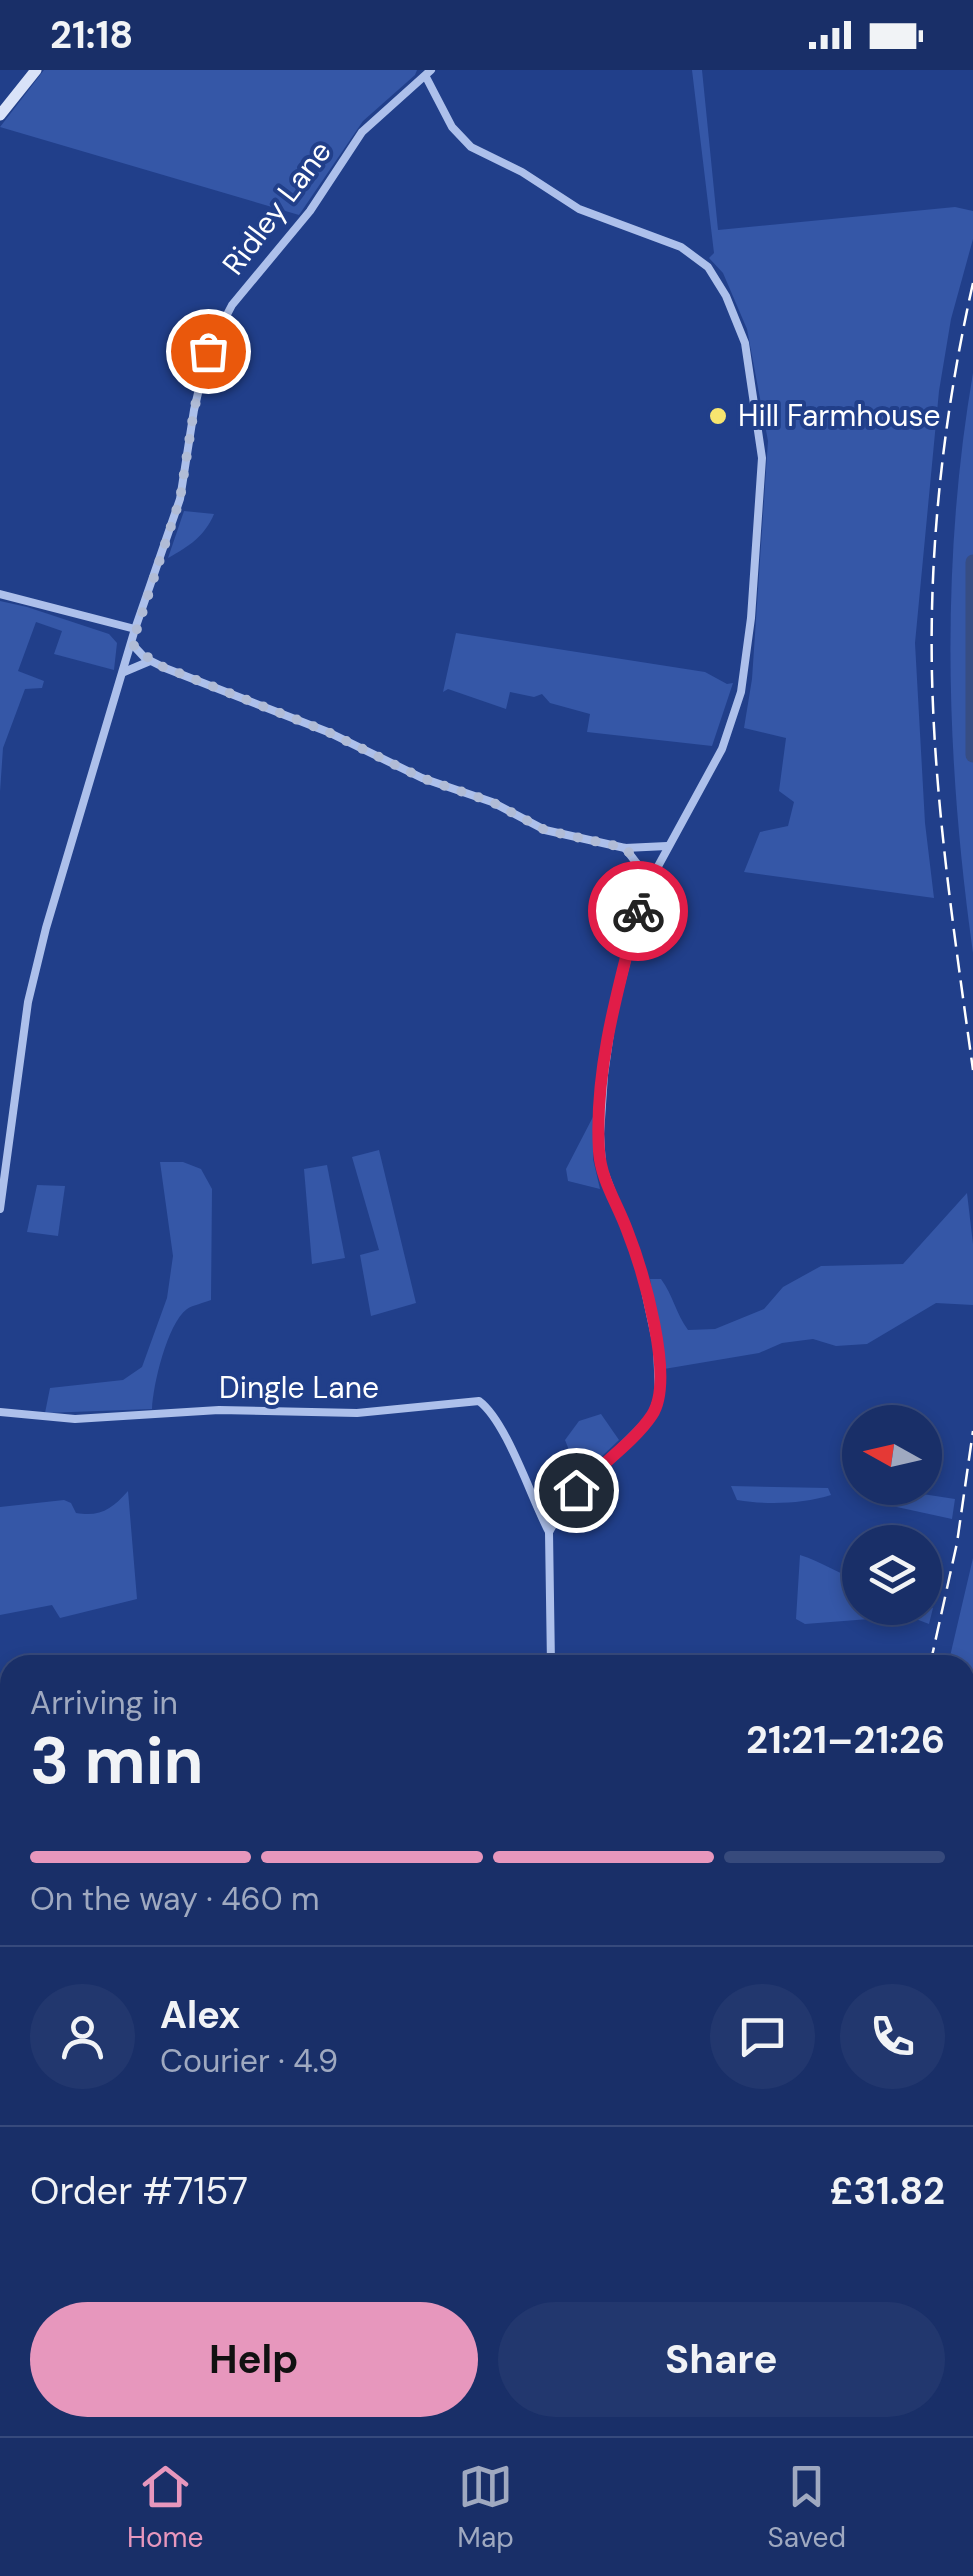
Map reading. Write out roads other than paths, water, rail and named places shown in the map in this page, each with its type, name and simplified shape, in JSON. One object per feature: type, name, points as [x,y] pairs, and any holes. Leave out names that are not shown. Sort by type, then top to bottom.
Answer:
[{"type":"main road","points":[[0,116],[36,70]]},
{"type":"street","name":"Ridley Lane","points":[[135,629],[180,499],[198,389],[217,330],[232,304],[310,210],[362,132],[429,73]]},
{"type":"street","points":[[429,73],[452,127],[471,147],[522,172],[579,209],[695,255],[720,283],[745,343],[762,458],[747,656],[730,731],[644,892],[609,1036],[599,1152],[604,1176],[640,1267],[657,1346],[659,1394],[651,1418],[558,1511],[549,1532],[551,1655]]},
{"type":"street","points":[[0,594],[135,629],[60,874],[28,1002],[0,1209]]},
{"type":"street","points":[[132,644],[150,661],[328,732],[422,778],[492,802],[545,830],[625,848],[667,846]]},
{"type":"street","points":[[124,672],[150,661]]},
{"type":"street","points":[[625,848],[638,865],[644,892]]},
{"type":"street","name":"Dingle Lane","points":[[0,1412],[75,1419],[219,1410],[357,1412],[474,1400],[484,1404],[496,1419],[549,1532]]},
{"type":"street","points":[[534,1504],[558,1511]]},
{"type":"waterway","points":[[973,562],[973,755]]},
{"type":"railway","points":[[973,283],[954,380],[941,478],[932,627],[942,824],[973,1070]]},
{"type":"railway","points":[[932,1655],[957,1543],[973,1431]]},
{"type":"place","name":"Hill Farmhouse","points":[[718,416]]}]
